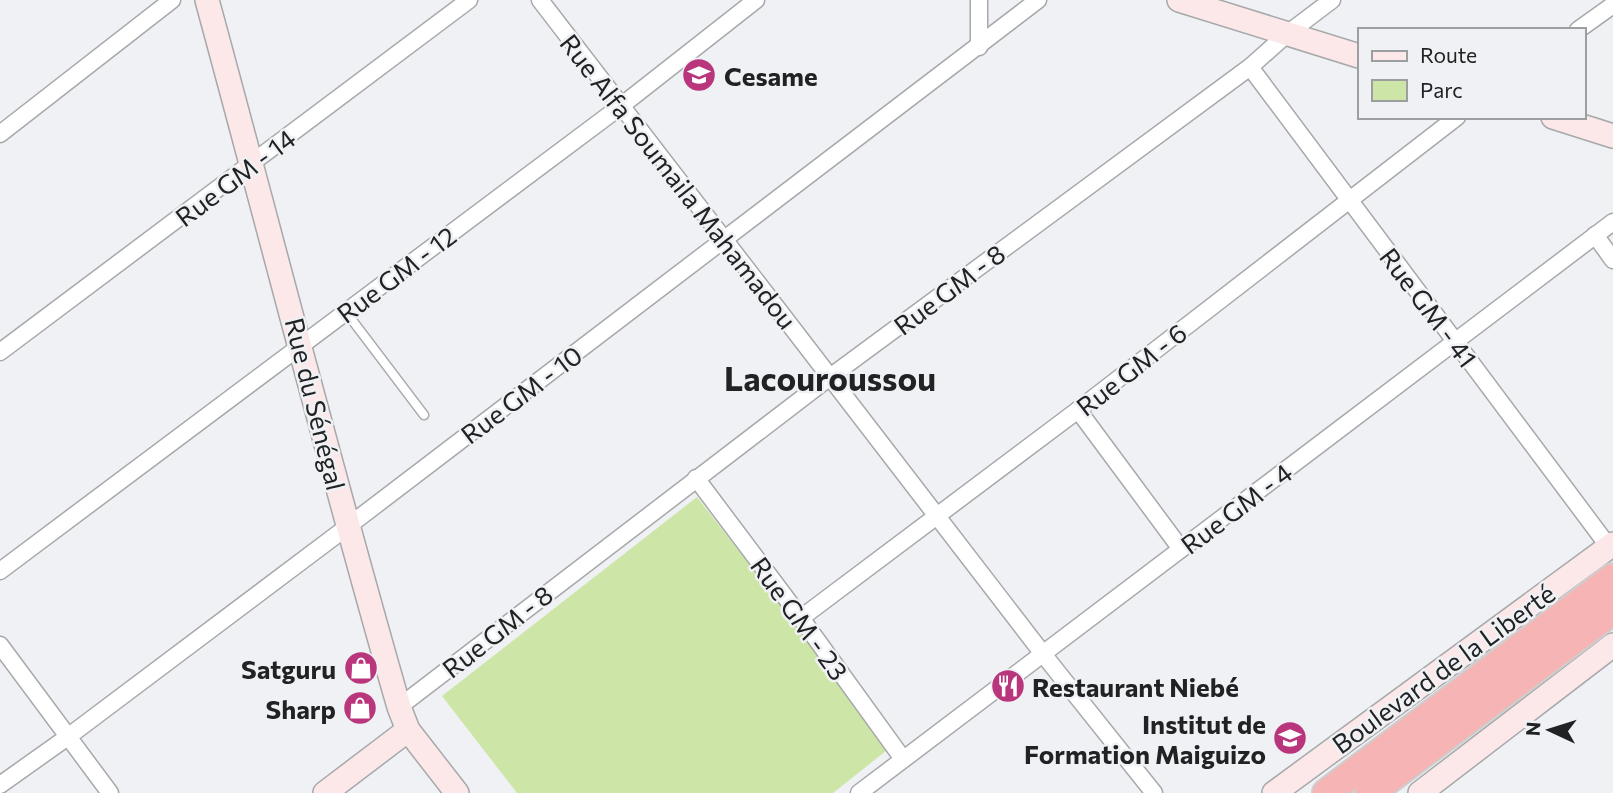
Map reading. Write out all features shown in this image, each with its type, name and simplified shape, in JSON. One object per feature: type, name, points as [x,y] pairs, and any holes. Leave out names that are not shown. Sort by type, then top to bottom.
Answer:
[{"type":"highway","name":"Boulevard de la Liberté","points":[[1327,793],[1613,578]]},
{"type":"highway","name":"Boulevard de la Liberté","points":[[1370,793],[1613,610]]},
{"type":"street","points":[[0,134],[172,0]]},
{"type":"street","name":"Rue du Sénégal","points":[[207,0],[301,345],[347,527],[399,706],[408,730],[457,793]]},
{"type":"street","name":"Rue GM - 14","points":[[0,352],[469,0]]},
{"type":"street","name":"Rue Alfa Soumaila Mahamadou","points":[[540,0],[1043,654],[1154,793]]},
{"type":"street","name":"Rue GM - 12","points":[[0,571],[621,106],[757,0]]},
{"type":"street","points":[[979,0],[979,47]]},
{"type":"street","name":"Rue GM - 10","points":[[0,785],[347,527],[1038,0]]},
{"type":"street","points":[[1179,0],[1358,56]]},
{"type":"street","name":"Rue GM - 8","points":[[399,706],[830,377],[1250,67],[1287,34],[1332,0]]},
{"type":"street","points":[[1581,28],[1613,5]]},
{"type":"street","name":"Rue GM - 41","points":[[1250,67],[1349,202],[1611,546]]},
{"type":"street","name":"Rue GM - 6","points":[[801,618],[1078,410],[1454,119]]},
{"type":"street","points":[[1559,119],[1613,136]]},
{"type":"street","name":"Rue GM - 4","points":[[859,793],[1613,222]]},
{"type":"street","points":[[1595,235],[1613,260]]},
{"type":"street","points":[[1078,410],[1181,549]]},
{"type":"street","name":"Rue GM - 23","points":[[696,478],[903,759]]},
{"type":"street","name":"Boulevard de la Liberté","points":[[1274,793],[1611,546]]},
{"type":"street","points":[[0,645],[110,793]]},
{"type":"street","points":[[1420,793],[1613,645]]},
{"type":"street","points":[[325,793],[408,730]]},
{"type":"lane","points":[[346,312],[424,415]]},
{"type":"green space","points":[[697,497],[891,747],[833,793],[517,793],[442,696]]},
{"type":"place","name":"Cesame","points":[[699,75]]},
{"type":"place","name":"Satguru","points":[[361,668]]},
{"type":"place","name":"Restaurant Niebé","points":[[1008,686]]},
{"type":"place","name":"Sharp","points":[[360,708]]},
{"type":"place","name":"Institut de Formation Maiguizo","points":[[1290,738]]},
{"type":"district","name":"Lacouroussou","points":[[830,377]]}]
